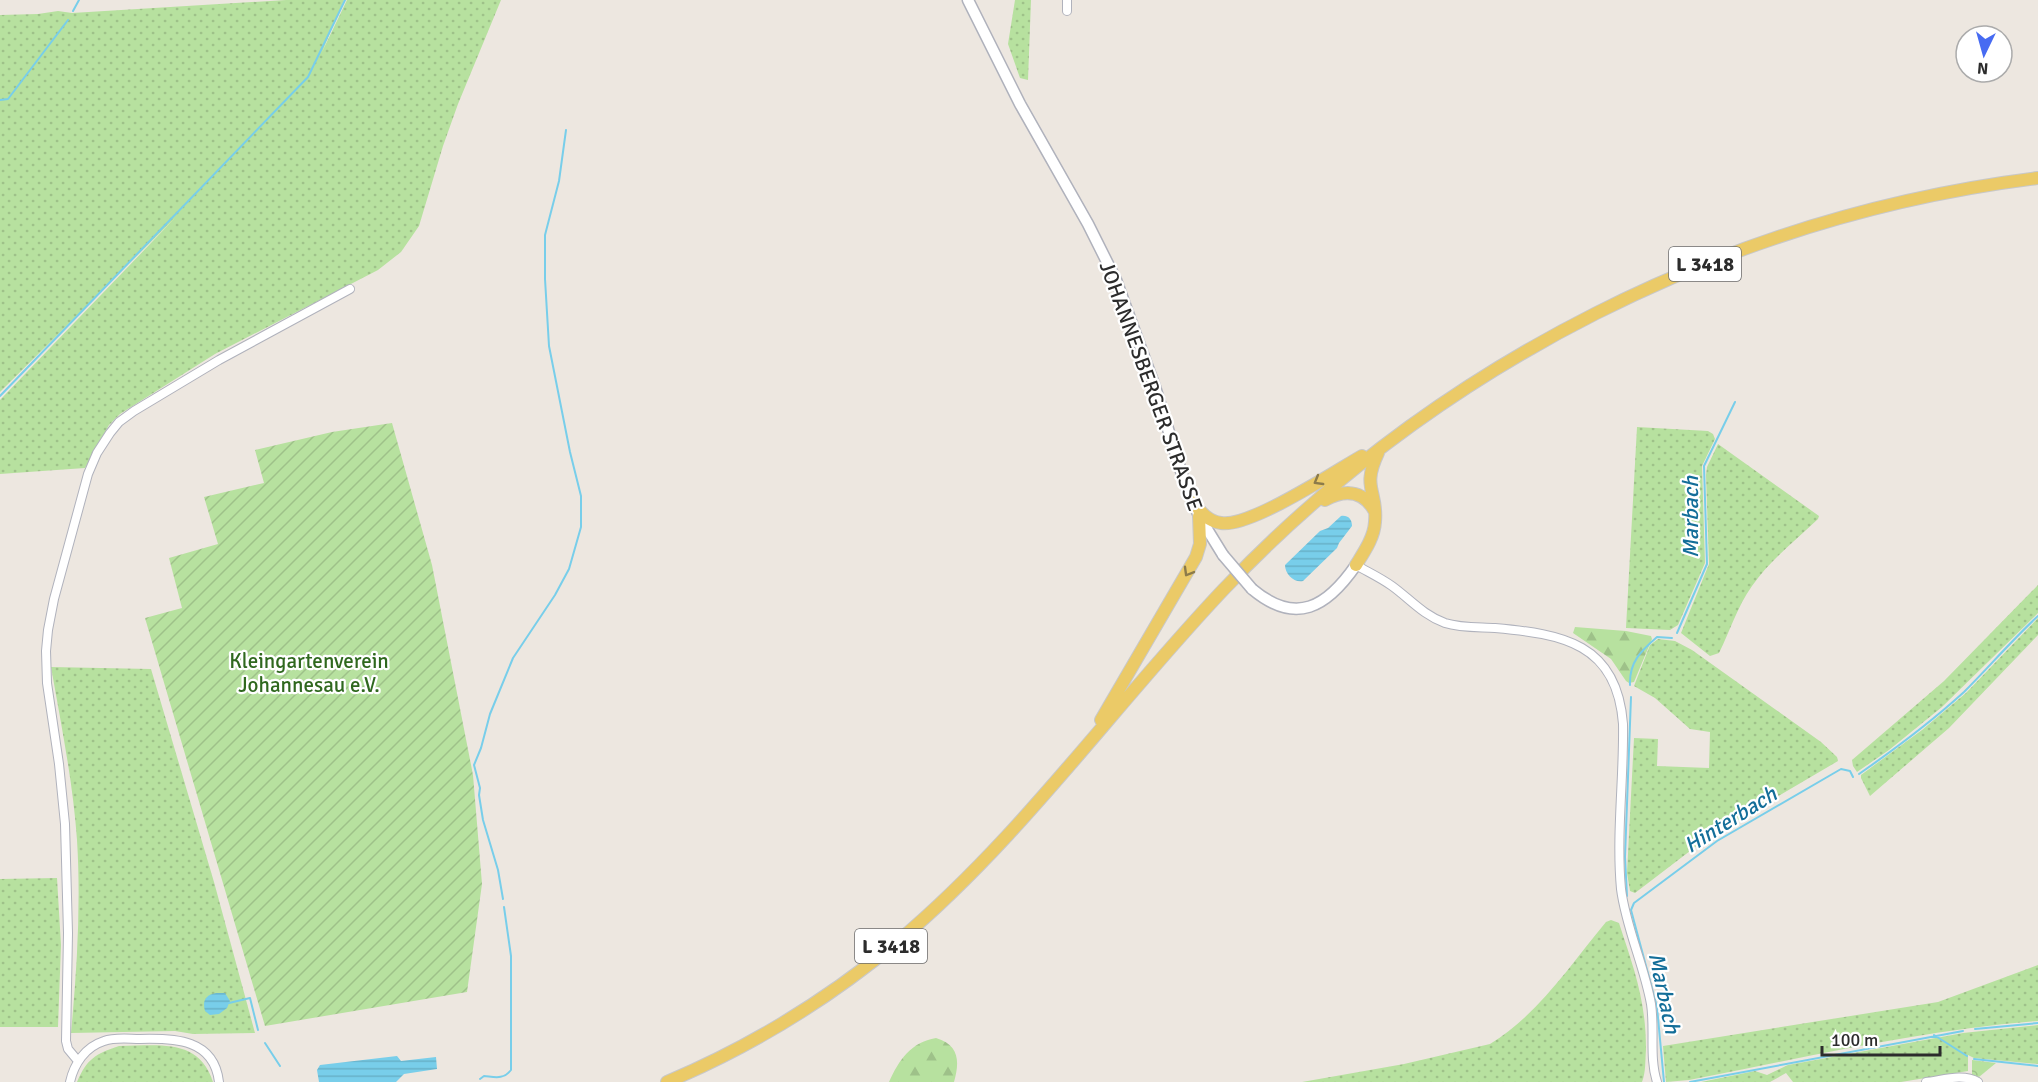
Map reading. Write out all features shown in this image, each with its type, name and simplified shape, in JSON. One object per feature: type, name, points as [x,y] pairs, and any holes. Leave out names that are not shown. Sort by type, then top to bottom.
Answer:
[{"type":"main road","name":"L 3418","points":[[667,1082],[738,1049],[818,1001],[878,957],[933,910],[987,857],[1224,590],[1307,510],[1404,431],[1459,393],[1515,358],[1605,309],[1693,269],[1764,242],[1881,207],[1975,187],[2038,178]]},
{"type":"main road","points":[[1192,501],[1201,513],[1215,522],[1230,524],[1289,498],[1404,431]]},
{"type":"main road","points":[[1356,565],[1375,526],[1369,478],[1381,449]]},
{"type":"main road","points":[[1307,510],[1335,495],[1348,492],[1366,499],[1375,513]]},
{"type":"main road","points":[[1075,758],[1096,727],[1196,557],[1200,544],[1199,516]]},
{"type":"street","name":"JOHANNESBERGER STRASSE","points":[[968,0],[1010,86],[1088,224],[1116,280],[1155,387],[1192,501],[1223,555],[1251,589],[1263,599],[1286,609],[1304,609],[1318,604],[1334,593],[1356,565]]},
{"type":"street","points":[[1067,0],[1067,11]]},
{"type":"street","points":[[78,1061],[68,1049],[66,1041],[68,933],[65,824],[60,764],[47,682],[46,651],[54,599],[88,474],[97,453],[110,433],[119,422],[134,411],[219,360],[350,289]]},
{"type":"street","points":[[1356,565],[1394,587],[1430,616],[1449,624],[1550,634],[1574,642],[1599,662],[1612,680],[1620,702],[1623,724],[1621,889],[1651,1005],[1653,1066],[1657,1082]]},
{"type":"street","points":[[70,1082],[78,1061],[90,1049],[109,1040],[174,1039],[192,1043],[207,1054],[217,1068],[219,1082]]},
{"type":"street","points":[[1926,1082],[1962,1077],[1978,1082]]},
{"type":"green space","points":[[286,0],[344,0],[322,52],[347,0],[501,0],[458,104],[419,226],[401,252],[378,270],[215,354],[120,414],[109,425],[85,468],[0,474],[0,400],[175,218],[0,392],[0,15]]},
{"type":"green space","points":[[1015,0],[1031,0],[1028,80],[1020,78],[1008,44]]},
{"type":"green space","name":"Kleingartenverein Johannesau e.V.","points":[[392,423],[432,565],[473,775],[482,884],[467,992],[265,1026],[145,618],[182,608],[169,558],[218,544],[204,497],[264,483],[255,450],[332,432]]},
{"type":"green space","points":[[1637,427],[1708,431],[1715,439],[1702,466],[1705,563],[1678,625],[1670,630],[1626,628]]},
{"type":"green space","points":[[1718,444],[1819,516],[1759,577],[1742,602],[1719,653],[1710,656],[1681,633],[1709,564],[1706,475],[1707,467]]},
{"type":"green space","points":[[2038,585],[2038,613],[1942,707],[1889,750],[1857,772],[1852,760],[1944,681]]},
{"type":"green space","points":[[2038,618],[2038,635],[1949,728],[1870,796],[1861,775],[1922,730],[1966,693]]},
{"type":"green space","points":[[1575,627],[1626,631],[1651,636],[1652,639],[1634,682],[1626,681],[1611,659],[1573,633]]},
{"type":"green space","points":[[1658,639],[1675,641],[1692,650],[1821,742],[1837,757],[1838,761],[1707,838],[1635,893],[1630,891],[1627,873],[1634,738],[1658,739],[1657,766],[1709,768],[1710,732],[1690,729],[1655,698],[1634,686],[1650,645]]},
{"type":"green space","points":[[51,667],[151,669],[214,882],[255,1033],[193,1034],[175,1031],[71,1033],[78,936],[77,840],[70,775]]},
{"type":"green space","points":[[57,878],[61,945],[58,1027],[0,1027],[0,879]]},
{"type":"green space","points":[[1611,920],[1619,923],[1641,1000],[1646,1050],[1642,1082],[1302,1082],[1404,1064],[1490,1044],[1508,1032],[1539,1004],[1606,922]]},
{"type":"green space","points":[[2038,965],[2038,1021],[1906,1038],[1689,1080],[1666,1082],[1663,1046],[1938,1002]]},
{"type":"green space","points":[[2038,1025],[2038,1064],[1974,1058],[1968,1055],[1968,1071],[1901,1082],[1793,1082],[1786,1073],[1770,1082],[1701,1082],[1755,1071],[1767,1075],[1788,1065],[1963,1033]]},
{"type":"green space","points":[[936,1038],[949,1045],[956,1055],[957,1067],[954,1082],[889,1082],[907,1053],[920,1043]]},
{"type":"green space","points":[[119,1046],[162,1046],[187,1051],[198,1057],[213,1082],[77,1082],[84,1068],[93,1058]]},
{"type":"green space","points":[[1972,1060],[1996,1063],[1979,1077],[1972,1075]]},
{"type":"water","points":[[1341,516],[1349,518],[1352,526],[1337,548],[1303,581],[1296,581],[1287,572],[1285,565],[1320,531],[1328,528]]},
{"type":"water","points":[[216,993],[225,993],[230,1001],[227,1008],[219,1014],[210,1015],[205,1011],[205,1001],[207,997]]},
{"type":"water","points":[[397,1056],[401,1061],[436,1057],[437,1069],[404,1074],[396,1082],[319,1082],[317,1070],[320,1065]]},
{"type":"waterway","points":[[73,11],[79,0]]},
{"type":"waterway","points":[[0,396],[308,77],[345,0]]},
{"type":"waterway","points":[[0,100],[8,99],[68,20]]},
{"type":"waterway","points":[[503,899],[498,870],[483,820],[480,788],[474,765],[490,714],[513,658],[555,595],[569,569],[581,527],[581,496],[549,346],[545,279],[545,235],[559,181],[566,130]]},
{"type":"waterway","name":"Marbach","points":[[1677,633],[1707,564],[1704,466],[1735,402]]},
{"type":"waterway","name":"Hinterbach","points":[[1859,774],[1913,735],[1964,692],[2038,616]]},
{"type":"waterway","name":"Marbach","points":[[1630,685],[1634,663],[1641,652],[1657,637],[1672,638]]},
{"type":"waterway","name":"Marbach","points":[[1627,896],[1625,857],[1631,697]]},
{"type":"waterway","name":"Hinterbach","points":[[1664,1082],[1657,1007],[1631,910],[1634,903],[1717,841],[1841,769],[1850,771],[1853,777]]},
{"type":"waterway","points":[[480,1079],[484,1076],[502,1077],[511,1070],[511,956],[504,907]]},
{"type":"waterway","points":[[229,1003],[250,998],[258,1030]]},
{"type":"waterway","points":[[1975,1029],[2038,1023]]},
{"type":"waterway","points":[[1690,1082],[1963,1031]]},
{"type":"waterway","points":[[1934,1035],[1967,1056]]},
{"type":"waterway","points":[[265,1043],[280,1066]]},
{"type":"waterway","points":[[1974,1059],[2038,1066]]}]
